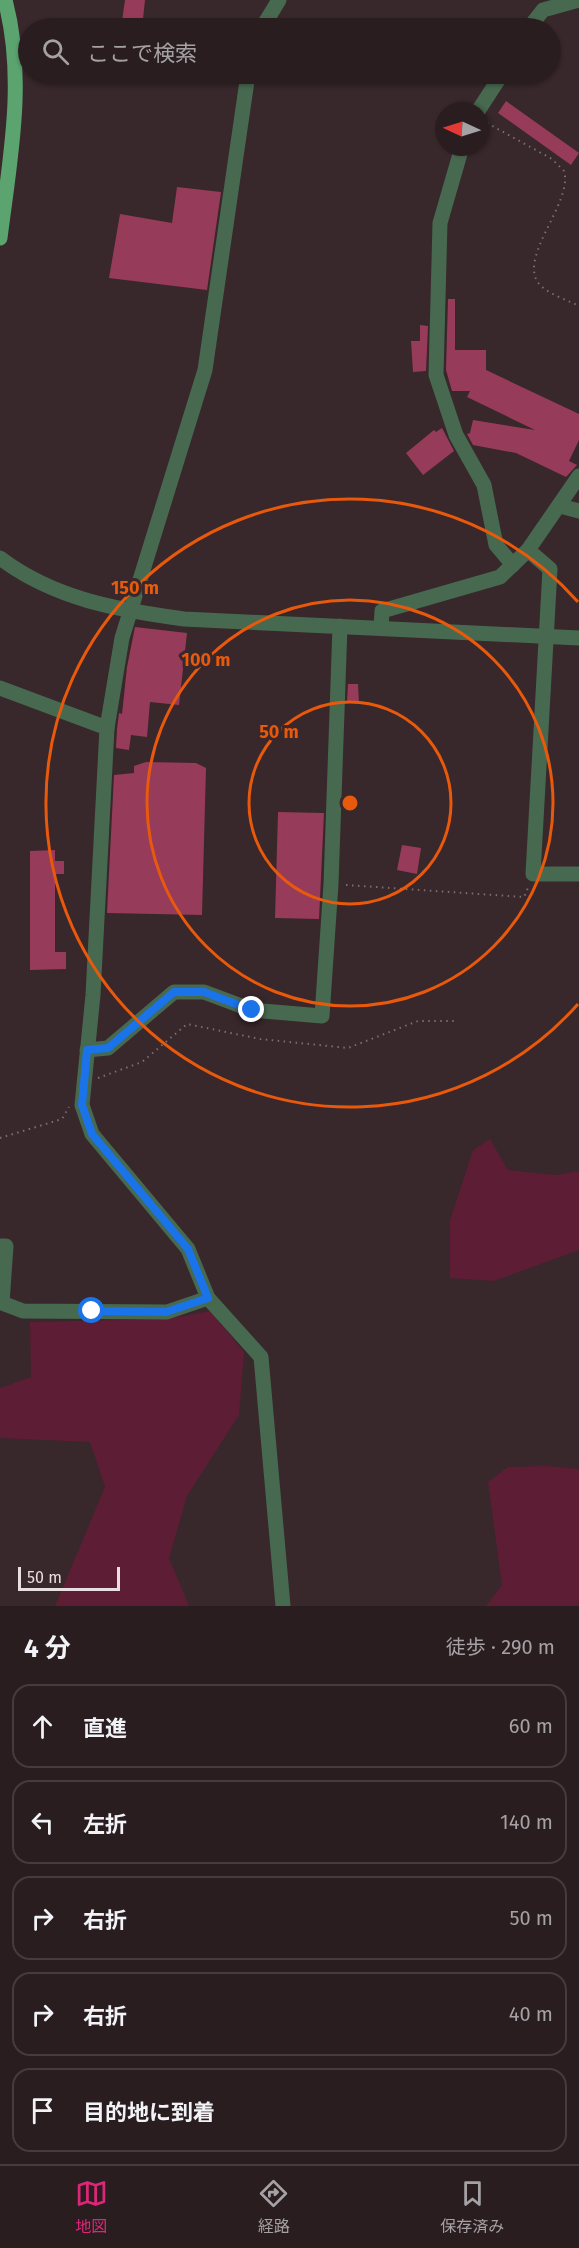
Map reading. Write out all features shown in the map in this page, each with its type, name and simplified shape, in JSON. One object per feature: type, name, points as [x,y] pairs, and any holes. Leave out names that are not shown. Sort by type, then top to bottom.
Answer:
[{"type":"main road","points":[[0,238],[16,96],[15,71],[5,0]]},
{"type":"street","points":[[268,18],[279,0]]},
{"type":"street","points":[[537,18],[543,10],[579,0]]},
{"type":"street","points":[[247,84],[205,370],[122,638],[107,728],[93,995],[82,1083],[82,1105],[92,1134],[188,1249],[208,1298],[261,1357],[283,1606]]},
{"type":"street","points":[[484,102],[496,84]]},
{"type":"street","points":[[459,156],[440,223],[436,375],[456,435],[484,485],[494,525],[496,545],[513,565]]},
{"type":"street","points":[[381,628],[382,611],[500,577],[528,550],[579,476]]},
{"type":"street","points":[[560,506],[579,511]]},
{"type":"street","points":[[528,550],[550,569],[533,874],[579,874]]},
{"type":"street","points":[[0,558],[21,574],[69,596],[130,612],[184,619],[579,638]]},
{"type":"street","points":[[87,1050],[108,1048],[174,992],[204,992],[252,1010],[322,1016],[331,884],[340,626]]},
{"type":"street","points":[[0,688],[107,728]]},
{"type":"street","points":[[0,1246],[6,1246],[2,1303],[23,1311],[166,1312],[208,1298]]},
{"type":"path","points":[[489,124],[552,159],[564,171],[565,188],[539,249],[534,271],[540,285],[579,306]]},
{"type":"path","points":[[331,884],[524,897],[533,874]]},
{"type":"path","points":[[0,1138],[62,1119],[82,1083],[142,1062],[187,1024],[260,1039],[348,1048],[418,1021],[454,1021]]},
{"type":"shaded area","points":[[490,1139],[508,1170],[555,1175],[579,1171],[579,1250],[494,1281],[450,1278],[450,1220],[473,1150]]},
{"type":"shaded area","points":[[210,1311],[244,1352],[239,1415],[187,1496],[169,1558],[189,1606],[55,1606],[105,1487],[90,1442],[0,1438],[0,1388],[31,1377],[30,1322],[166,1319]]},
{"type":"shaded area","points":[[545,1466],[579,1469],[579,1606],[486,1606],[502,1585],[488,1482],[508,1467]]},
{"type":"building","points":[[125,0],[145,0],[143,18],[122,18]]},
{"type":"building","points":[[506,101],[579,153],[571,165],[498,113]]},
{"type":"building","points":[[177,187],[221,192],[207,290],[109,278],[120,214],[172,223]]},
{"type":"building","points":[[448,299],[455,299],[455,350],[486,350],[486,370],[579,414],[579,440],[569,461],[577,465],[566,477],[516,453],[473,445],[467,434],[470,433],[473,420],[535,430],[467,397],[470,391],[452,391],[446,370]]},
{"type":"building","points":[[420,325],[428,326],[426,371],[413,372],[411,341],[420,341]]},
{"type":"building","points":[[442,428],[454,451],[423,475],[406,453],[434,430],[436,432]]},
{"type":"building","points":[[135,627],[187,633],[179,705],[150,702],[147,737],[131,735],[129,750],[116,748],[119,713],[122,714],[127,667]]},
{"type":"building","points":[[348,684],[358,684],[359,703],[347,703]]},
{"type":"building","points":[[146,762],[196,763],[206,768],[202,915],[107,913],[114,775],[134,773],[134,766]]},
{"type":"building","points":[[278,812],[324,813],[319,919],[275,918]]},
{"type":"building","points":[[402,845],[421,848],[417,874],[397,870]]},
{"type":"building","points":[[55,850],[55,861],[64,861],[64,874],[55,874],[55,952],[66,952],[66,969],[30,970],[30,851]]},
{"type":"route","points":[[92,1311],[166,1312],[208,1298],[188,1249],[92,1134],[82,1105],[82,1083],[87,1050],[108,1048],[174,992],[204,992],[252,1010]]}]
